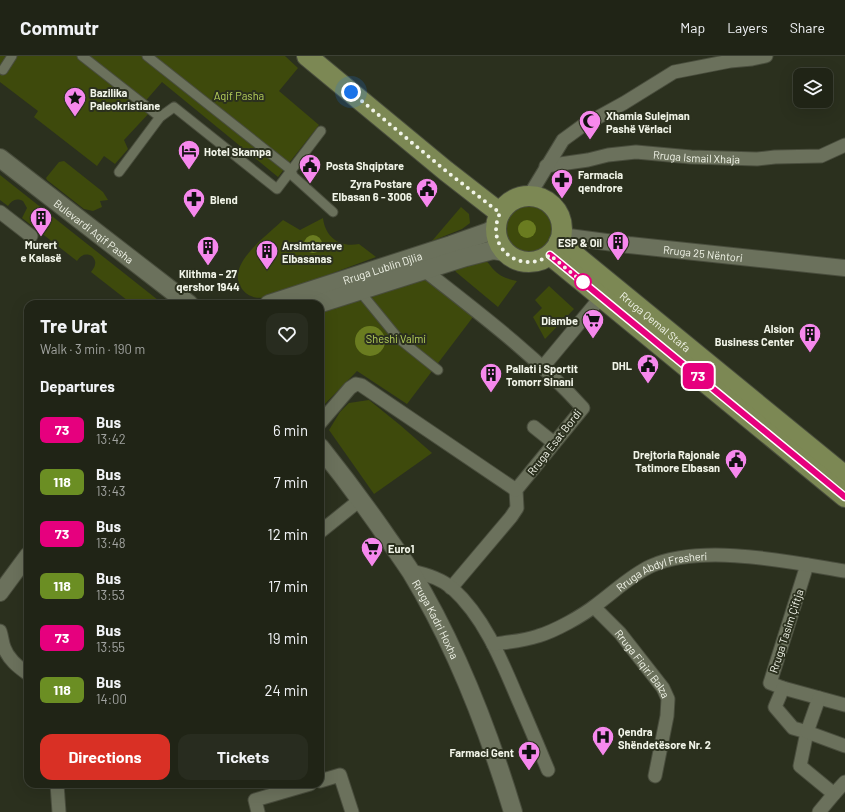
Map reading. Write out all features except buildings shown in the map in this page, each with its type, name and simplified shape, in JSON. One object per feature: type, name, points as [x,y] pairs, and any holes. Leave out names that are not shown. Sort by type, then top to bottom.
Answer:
[{"type":"main road","points":[[318,58],[453,163],[500,215]]},
{"type":"main road","name":"Bulevardi Aqif Pasha","points":[[0,158],[184,300]]},
{"type":"main road","points":[[529,196],[542,198],[553,206],[560,217],[558,241],[540,261],[527,262],[515,260],[505,252],[497,238],[500,215],[519,197],[529,196]]},
{"type":"main road","name":"Rruga Lublin Djlia","points":[[281,300],[488,232],[500,215]]},
{"type":"main road","name":"Rruga Qemal Stafa","points":[[558,241],[601,297],[845,497]]},
{"type":"main road","name":"Rruga Qemal Stafa","points":[[558,241],[845,476]]},
{"type":"main road","name":"Rruga Lublin Djlia","points":[[324,302],[466,257],[493,250],[505,252]]},
{"type":"main road","name":"Rruga Kadri Hoxha","points":[[324,452],[360,499],[410,571],[432,609],[459,665],[500,770],[513,812]]},
{"type":"street","points":[[2,70],[12,56]]},
{"type":"street","points":[[82,56],[160,117]]},
{"type":"street","points":[[147,56],[291,170],[293,176],[333,212]]},
{"type":"street","points":[[529,196],[542,177],[546,166],[563,140],[589,121],[624,103],[674,72],[730,61],[766,56]]},
{"type":"street","points":[[119,172],[160,117],[174,107],[277,189],[321,131]]},
{"type":"street","name":"Rruga Ismail Xhaja","points":[[546,166],[588,160],[608,155],[636,152],[691,157],[757,159],[822,156],[845,145]]},
{"type":"street","points":[[0,212],[30,236]]},
{"type":"street","name":"Rruga 25 Nëntori","points":[[558,241],[845,261]]},
{"type":"street","name":"Rruga 25 Nëntori","points":[[558,241],[629,245],[845,268]]},
{"type":"street","name":"Rruga Esat Bordi","points":[[424,270],[507,337],[564,388],[583,408],[516,490]]},
{"type":"street","points":[[362,294],[398,338],[438,370]]},
{"type":"street","points":[[542,368],[601,297]]},
{"type":"street","points":[[324,418],[350,388],[356,384],[361,385],[516,490],[517,508],[451,588]]},
{"type":"street","points":[[534,427],[554,443]]},
{"type":"street","points":[[324,529],[360,499]]},
{"type":"street","name":"Rruga Abdyl Frasheri","points":[[493,644],[520,641],[539,636],[560,626],[594,606],[639,573],[665,561],[682,557],[761,557],[845,571]]},
{"type":"street","points":[[1,590],[24,560]]},
{"type":"street","name":"Rruga Tasim Çiftja","points":[[807,565],[770,682],[783,688],[845,705]]},
{"type":"street","points":[[410,571],[432,576],[451,588],[479,620],[493,644],[548,770]]},
{"type":"street","name":"Rruga Fiqiri Balza","points":[[594,606],[620,633],[664,688],[668,699],[667,716],[655,776]]},
{"type":"street","points":[[0,631],[4,648],[9,657],[24,671]]},
{"type":"street","name":"Rruga Tasim Çiftja","points":[[783,688],[776,707],[793,728],[807,732]]},
{"type":"street","points":[[819,698],[807,732],[800,766],[834,794]]},
{"type":"street","points":[[807,732],[845,746]]},
{"type":"street","points":[[324,780],[340,775],[352,812]]},
{"type":"street","points":[[820,812],[845,782]]},
{"type":"street","points":[[57,788],[59,812]]},
{"type":"street","points":[[258,812],[255,800],[296,788]]},
{"type":"green space","name":"Aqif Pasha","points":[[0,56],[285,56],[298,68],[279,91],[319,125],[278,177],[162,82],[142,105],[150,112],[124,140],[128,149],[115,164],[104,156],[97,166],[34,117],[38,111],[0,82]]},
{"type":"green space","points":[[64,161],[103,192],[108,200],[100,201],[102,207],[93,211],[84,209],[47,180],[46,178],[59,162]]},
{"type":"green space","points":[[0,175],[158,300],[127,300],[91,272],[95,264],[95,260],[92,256],[83,255],[77,261],[22,218],[27,208],[23,201],[14,200],[8,206],[0,200]]},
{"type":"green space","points":[[527,204],[536,206],[547,215],[552,229],[550,238],[541,249],[527,254],[518,252],[507,243],[502,229],[504,220],[513,209]]},
{"type":"green space","points":[[461,207],[469,214],[470,223],[462,229],[432,241]]},
{"type":"green space","points":[[323,218],[327,231],[335,240],[340,243],[352,245],[359,244],[376,257],[268,297],[254,297],[242,289],[238,280],[239,270],[243,261],[250,251],[283,220],[300,230]]},
{"type":"green space","points":[[484,260],[501,276],[517,281],[498,307],[454,269]]},
{"type":"green space","name":"Sheshi Valmi","points":[[425,277],[473,317],[407,404],[357,371],[324,405],[324,311]]},
{"type":"green space","points":[[549,286],[574,309],[545,339],[533,317],[542,308],[535,300]]},
{"type":"green space","points":[[369,400],[432,453],[374,494],[329,430],[340,412],[349,403]]},
{"type":"shaded area","points":[[527,220],[533,223],[536,229],[533,235],[527,238],[521,235],[518,229],[521,223]]},
{"type":"shaded area","points":[[313,235],[319,238],[322,244],[319,250],[313,253],[307,250],[304,244],[307,238]]},
{"type":"shaded area","points":[[370,326],[376,327],[384,335],[384,347],[376,355],[370,356],[364,355],[356,347],[355,341],[356,335],[364,327]]},
{"type":"bus line","name":"73","points":[[550,255],[845,497]]},
{"type":"place","name":"Bazilika Paleokristiane","points":[[75,118]]},
{"type":"place","name":"Xhamia Sulejman Pashë Vërlaci","points":[[590,140]]},
{"type":"place","name":"Hotel Skampa","points":[[189,170]]},
{"type":"place","name":"Posta Shqiptare","points":[[310,184]]},
{"type":"place","name":"Farmacia qendrore","points":[[562,200]]},
{"type":"place","name":"Zyra Postare Elbasan 6 - 3006","points":[[427,208]]},
{"type":"place","name":"Blend","points":[[194,218]]},
{"type":"place","name":"Murert e Kalasë","points":[[41,238]]},
{"type":"place","name":"ESP & Oil","points":[[618,262]]},
{"type":"place","name":"Klithma - 27 qershor 1944","points":[[208,266]]},
{"type":"place","name":"Arsimtareve Elbasanas","points":[[267,270]]},
{"type":"place","name":"Diambe","points":[[593,340]]},
{"type":"place","name":"Alsion Business Center","points":[[810,354]]},
{"type":"place","name":"DHL","points":[[648,384]]},
{"type":"place","name":"Pallati i Sportit Tomorr Sinani","points":[[491,394]]},
{"type":"place","name":"Drejtoria Rajonale Tatimore Elbasan","points":[[736,480]]},
{"type":"place","name":"Euro1","points":[[372,568]]},
{"type":"place","name":"Qendra Shëndetësore Nr. 2","points":[[603,756]]},
{"type":"place","name":"Farmaci Gent","points":[[529,772]]},
{"type":"route","points":[[351,92],[446,171],[500,213],[497,218],[495,228],[501,248],[505,252],[515,260],[521,262],[540,261],[550,255],[586,285],[583,282]]}]
